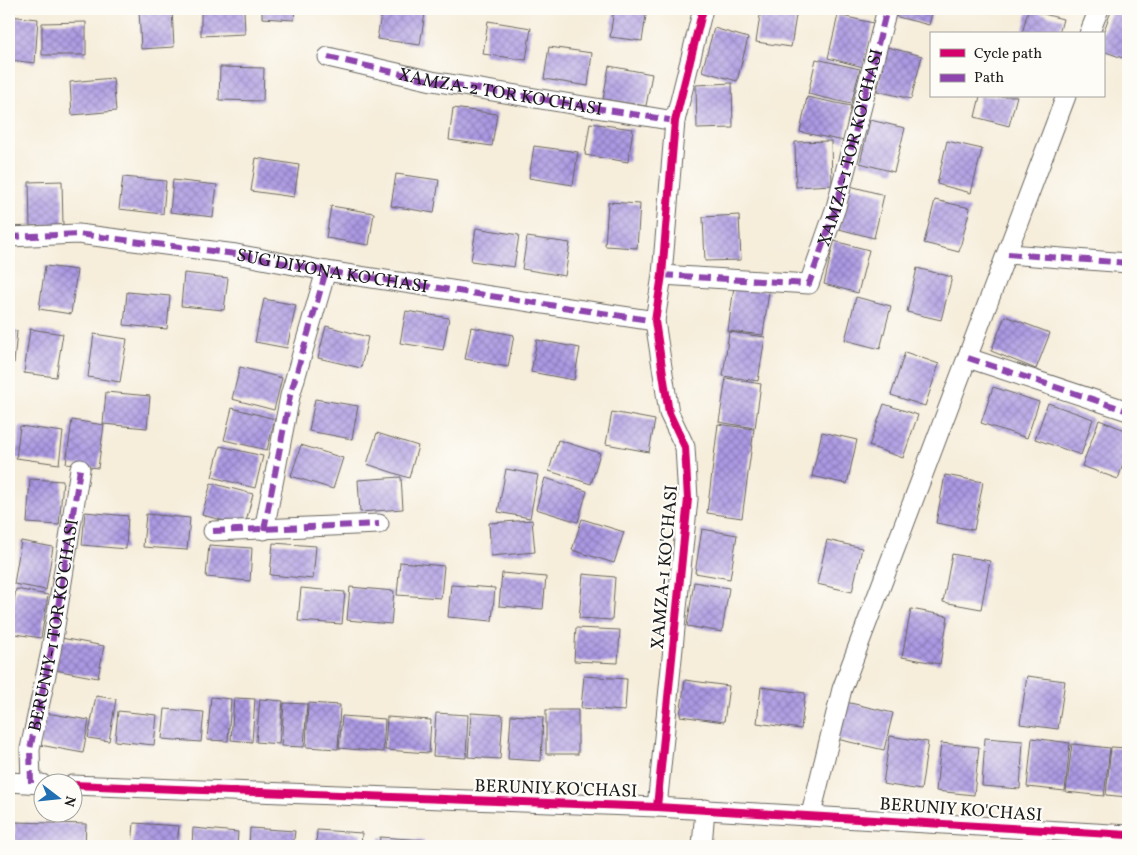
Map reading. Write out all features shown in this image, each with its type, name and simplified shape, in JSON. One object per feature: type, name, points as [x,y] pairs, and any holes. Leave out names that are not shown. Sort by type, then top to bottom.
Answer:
[{"type":"street","name":"XAMZA-1 KO'CHASI","points":[[657,807],[688,499],[685,447],[669,413],[655,321],[662,275],[676,121],[703,9]]},
{"type":"street","name":"XAMZA-1 TOR KO'CHASI","points":[[662,275],[809,284],[836,207],[886,9]]},
{"type":"street","points":[[1091,32],[1099,9]]},
{"type":"street","name":"XAMZA-2 TOR KO'CHASI","points":[[328,57],[432,81],[676,121]]},
{"type":"street","points":[[810,814],[842,689],[1008,254],[1065,98]]},
{"type":"street","name":"SUG'DIYONA KO'CHASI","points":[[9,238],[78,234],[236,254],[326,271],[655,321]]},
{"type":"street","points":[[1008,254],[1128,263]]},
{"type":"street","points":[[264,530],[290,396],[326,271]]},
{"type":"street","points":[[968,358],[1128,411]]},
{"type":"street","name":"BERUNIY-1 TOR KO'CHASI","points":[[35,772],[30,749],[51,650],[80,469]]},
{"type":"street","points":[[213,531],[379,524]]},
{"type":"street","points":[[9,782],[32,783]]},
{"type":"street","name":"BERUNIY KO'CHASI","points":[[82,785],[810,814],[1036,838],[1128,834]]},
{"type":"street","points":[[702,846],[705,809]]},
{"type":"building","points":[[139,9],[172,9],[174,47],[141,49]]},
{"type":"building","points":[[201,9],[244,9],[245,34],[201,36]]},
{"type":"building","points":[[262,9],[295,9],[294,20],[262,18]]},
{"type":"building","points":[[382,9],[425,13],[420,45],[377,39]]},
{"type":"building","points":[[614,9],[647,9],[642,41],[610,37]]},
{"type":"building","points":[[761,9],[797,9],[791,47],[756,42]]},
{"type":"building","points":[[896,9],[933,9],[929,25],[894,16]]},
{"type":"building","points":[[1112,9],[1128,9],[1128,60],[1104,51],[1103,32]]},
{"type":"building","points":[[1028,10],[1063,19],[1060,32],[1022,32]]},
{"type":"building","points":[[838,15],[873,23],[863,67],[828,58]]},
{"type":"building","points":[[9,16],[38,19],[35,63],[9,60]]},
{"type":"building","points":[[488,21],[531,28],[526,60],[483,54]]},
{"type":"building","points":[[86,22],[86,55],[42,55],[42,23]]},
{"type":"building","points":[[714,28],[748,38],[737,81],[702,71]]},
{"type":"building","points":[[549,47],[592,53],[588,86],[544,79]]},
{"type":"building","points":[[887,47],[922,56],[911,99],[877,91]]},
{"type":"building","points":[[816,59],[860,69],[851,104],[808,94]]},
{"type":"building","points":[[609,66],[652,74],[646,106],[603,99]]},
{"type":"building","points":[[220,67],[264,68],[263,101],[219,100]]},
{"type":"building","points":[[113,78],[116,111],[72,115],[70,82]]},
{"type":"building","points":[[732,83],[733,128],[697,129],[696,85]]},
{"type":"building","points":[[807,97],[851,106],[844,141],[800,132]]},
{"type":"building","points":[[980,98],[1016,98],[1009,126],[975,117]]},
{"type":"building","points":[[453,108],[497,114],[492,146],[449,140]]},
{"type":"building","points":[[870,120],[905,128],[894,172],[860,163]]},
{"type":"building","points":[[590,123],[633,129],[628,162],[585,155]]},
{"type":"building","points":[[831,141],[832,185],[796,187],[795,142]]},
{"type":"building","points":[[947,141],[982,149],[971,193],[937,184]]},
{"type":"building","points":[[534,146],[578,152],[573,185],[529,178]]},
{"type":"building","points":[[256,158],[299,165],[294,197],[251,191]]},
{"type":"building","points":[[396,174],[439,180],[434,213],[391,206]]},
{"type":"building","points":[[123,177],[166,181],[163,214],[119,209]]},
{"type":"building","points":[[173,180],[217,185],[213,217],[170,212]]},
{"type":"building","points":[[62,181],[63,225],[30,226],[29,182]]},
{"type":"building","points":[[850,186],[884,195],[874,238],[839,229]]},
{"type":"building","points":[[935,200],[970,208],[959,252],[924,243]]},
{"type":"building","points":[[608,202],[640,204],[637,248],[605,246]]},
{"type":"building","points":[[331,206],[374,213],[369,245],[326,238]]},
{"type":"building","points":[[739,215],[741,260],[705,261],[703,217]]},
{"type":"building","points":[[476,228],[519,235],[514,267],[471,261]]},
{"type":"building","points":[[527,237],[570,243],[565,276],[522,269]]},
{"type":"building","points":[[834,241],[869,250],[858,293],[824,284]]},
{"type":"building","points":[[45,266],[77,270],[71,314],[39,309]]},
{"type":"building","points":[[917,268],[952,277],[941,320],[907,312]]},
{"type":"building","points":[[184,273],[228,278],[224,310],[181,306]]},
{"type":"building","points":[[734,286],[769,291],[763,335],[728,331]]},
{"type":"building","points":[[127,292],[170,296],[167,329],[124,325]]},
{"type":"building","points":[[856,297],[891,306],[880,349],[845,340]]},
{"type":"building","points":[[264,299],[296,305],[287,348],[255,342]]},
{"type":"building","points":[[406,311],[449,318],[443,350],[400,343]]},
{"type":"building","points":[[1005,316],[1050,333],[1036,369],[991,351]]},
{"type":"building","points":[[326,326],[368,337],[361,368],[318,358]]},
{"type":"building","points":[[471,327],[514,335],[508,367],[465,359]]},
{"type":"building","points":[[30,329],[63,334],[56,377],[24,373]]},
{"type":"building","points":[[9,330],[17,331],[14,363],[9,363]]},
{"type":"building","points":[[729,332],[765,337],[758,381],[723,376]]},
{"type":"building","points":[[94,334],[127,339],[120,382],[88,377]]},
{"type":"building","points":[[537,340],[580,348],[574,380],[531,372]]},
{"type":"building","points":[[905,352],[939,364],[925,406],[891,395]]},
{"type":"building","points":[[240,367],[282,378],[274,410],[232,399]]},
{"type":"building","points":[[726,378],[761,384],[755,428],[719,422]]},
{"type":"building","points":[[993,387],[1039,402],[1027,438],[981,423]]},
{"type":"building","points":[[106,392],[150,396],[147,428],[103,424]]},
{"type":"building","points":[[315,399],[358,406],[352,439],[309,431]]},
{"type":"building","points":[[1048,403],[1093,419],[1081,455],[1035,439]]},
{"type":"building","points":[[884,404],[918,415],[903,458],[869,446]]},
{"type":"building","points":[[232,408],[275,419],[267,450],[224,440]]},
{"type":"building","points":[[612,412],[655,420],[649,452],[606,444]]},
{"type":"building","points":[[72,420],[104,425],[98,468],[66,464]]},
{"type":"building","points":[[1099,420],[1128,431],[1128,450],[1118,479],[1082,466]]},
{"type":"building","points":[[718,424],[754,429],[742,518],[707,513]]},
{"type":"building","points":[[20,426],[63,432],[59,464],[16,458]]},
{"type":"building","points":[[822,432],[857,440],[847,484],[812,476]]},
{"type":"building","points":[[377,433],[418,446],[409,478],[367,464]]},
{"type":"building","points":[[558,440],[600,453],[591,484],[549,471]]},
{"type":"building","points":[[301,445],[343,458],[333,489],[291,476]]},
{"type":"building","points":[[220,446],[263,456],[255,488],[212,477]]},
{"type":"building","points":[[506,469],[538,475],[530,518],[498,512]]},
{"type":"building","points":[[945,475],[983,482],[974,530],[936,523]]},
{"type":"building","points":[[401,477],[403,509],[360,512],[358,480]]},
{"type":"building","points":[[545,478],[587,491],[578,522],[536,509]]},
{"type":"building","points":[[30,479],[63,481],[59,525],[27,523]]},
{"type":"building","points":[[211,483],[253,494],[245,526],[202,515]]},
{"type":"building","points":[[85,512],[128,516],[126,549],[82,545]]},
{"type":"building","points":[[146,514],[190,518],[187,550],[143,547]]},
{"type":"building","points":[[582,519],[624,532],[614,563],[572,550]]},
{"type":"building","points":[[532,520],[535,552],[491,556],[489,523]]},
{"type":"building","points":[[702,529],[737,535],[730,579],[695,573]]},
{"type":"building","points":[[827,540],[862,548],[852,592],[817,584]]},
{"type":"building","points":[[21,541],[53,547],[46,590],[14,584]]},
{"type":"building","points":[[273,543],[316,546],[313,579],[270,575]]},
{"type":"building","points":[[209,545],[252,548],[250,581],[206,577]]},
{"type":"building","points":[[952,554],[990,561],[981,609],[943,602]]},
{"type":"building","points":[[400,562],[444,566],[441,598],[397,595]]},
{"type":"building","points":[[502,573],[546,577],[543,609],[499,606]]},
{"type":"building","points":[[583,574],[615,577],[612,620],[579,618]]},
{"type":"building","points":[[694,582],[729,588],[722,632],[687,626]]},
{"type":"building","points":[[451,585],[495,588],[492,621],[448,617]]},
{"type":"building","points":[[350,587],[394,591],[391,624],[347,620]]},
{"type":"building","points":[[301,588],[345,592],[342,624],[298,621]]},
{"type":"building","points":[[16,589],[48,595],[41,638],[9,633]]},
{"type":"building","points":[[911,609],[948,616],[940,664],[902,657]]},
{"type":"building","points":[[576,628],[620,630],[618,663],[574,661]]},
{"type":"building","points":[[61,638],[104,646],[98,678],[55,670]]},
{"type":"building","points":[[584,676],[627,679],[625,711],[581,708]]},
{"type":"building","points":[[1027,676],[1065,681],[1058,729],[1020,724]]},
{"type":"building","points":[[685,680],[729,686],[724,722],[680,716]]},
{"type":"building","points":[[761,687],[805,693],[801,729],[757,723]]},
{"type":"building","points":[[96,696],[116,699],[109,741],[88,738]]},
{"type":"building","points":[[211,697],[231,699],[228,741],[207,740]]},
{"type":"building","points":[[234,698],[255,699],[252,742],[231,740]]},
{"type":"building","points":[[260,699],[283,701],[279,744],[256,742]]},
{"type":"building","points":[[846,702],[893,713],[884,750],[837,739]]},
{"type":"building","points":[[284,703],[307,704],[304,747],[281,746]]},
{"type":"building","points":[[308,703],[340,705],[338,749],[306,747]]},
{"type":"building","points":[[165,709],[204,712],[201,742],[162,739]]},
{"type":"building","points":[[546,710],[578,710],[578,754],[546,754]]},
{"type":"building","points":[[118,711],[157,715],[154,745],[115,741]]},
{"type":"building","points":[[46,713],[89,720],[83,753],[40,745]]},
{"type":"building","points":[[436,713],[468,715],[466,758],[433,756]]},
{"type":"building","points":[[471,713],[503,715],[500,759],[468,757]]},
{"type":"building","points":[[511,715],[543,717],[541,761],[508,759]]},
{"type":"building","points":[[342,716],[385,719],[383,752],[339,748]]},
{"type":"building","points":[[387,717],[431,720],[429,753],[385,750]]},
{"type":"building","points":[[890,736],[928,742],[921,790],[883,784]]},
{"type":"building","points":[[985,738],[1023,741],[1020,789],[982,786]]},
{"type":"building","points":[[1032,738],[1070,743],[1065,791],[1027,787]]},
{"type":"building","points":[[941,743],[979,747],[974,795],[936,791]]},
{"type":"building","points":[[1072,744],[1110,748],[1104,796],[1066,792]]},
{"type":"building","points":[[1111,747],[1128,748],[1128,797],[1106,795]]},
{"type":"building","points":[[15,822],[86,824],[85,846],[14,846]]},
{"type":"building","points":[[134,823],[179,826],[177,846],[132,846]]},
{"type":"building","points":[[193,828],[238,832],[237,846],[192,846]]},
{"type":"building","points":[[250,828],[295,831],[293,846],[249,846]]},
{"type":"building","points":[[317,830],[362,833],[361,846],[316,846]]},
{"type":"building","points":[[380,837],[424,840],[423,846],[379,846]]},
{"type":"marked path","points":[[662,275],[809,284],[836,207],[887,9]]},
{"type":"marked path","points":[[328,57],[432,81],[675,121]]},
{"type":"marked path","points":[[9,237],[78,234],[236,254],[326,271],[655,321]]},
{"type":"marked path","points":[[1008,254],[1128,263]]},
{"type":"marked path","points":[[264,530],[290,396],[326,271]]},
{"type":"marked path","points":[[968,358],[1128,411]]},
{"type":"marked path","points":[[31,783],[30,749],[51,651],[80,469]]},
{"type":"marked path","points":[[213,531],[379,524]]},
{"type":"cycle path","points":[[657,807],[688,499],[685,447],[669,413],[655,321],[662,275],[675,121],[703,9]]},
{"type":"cycle path","points":[[82,785],[657,807],[1128,835]]}]
